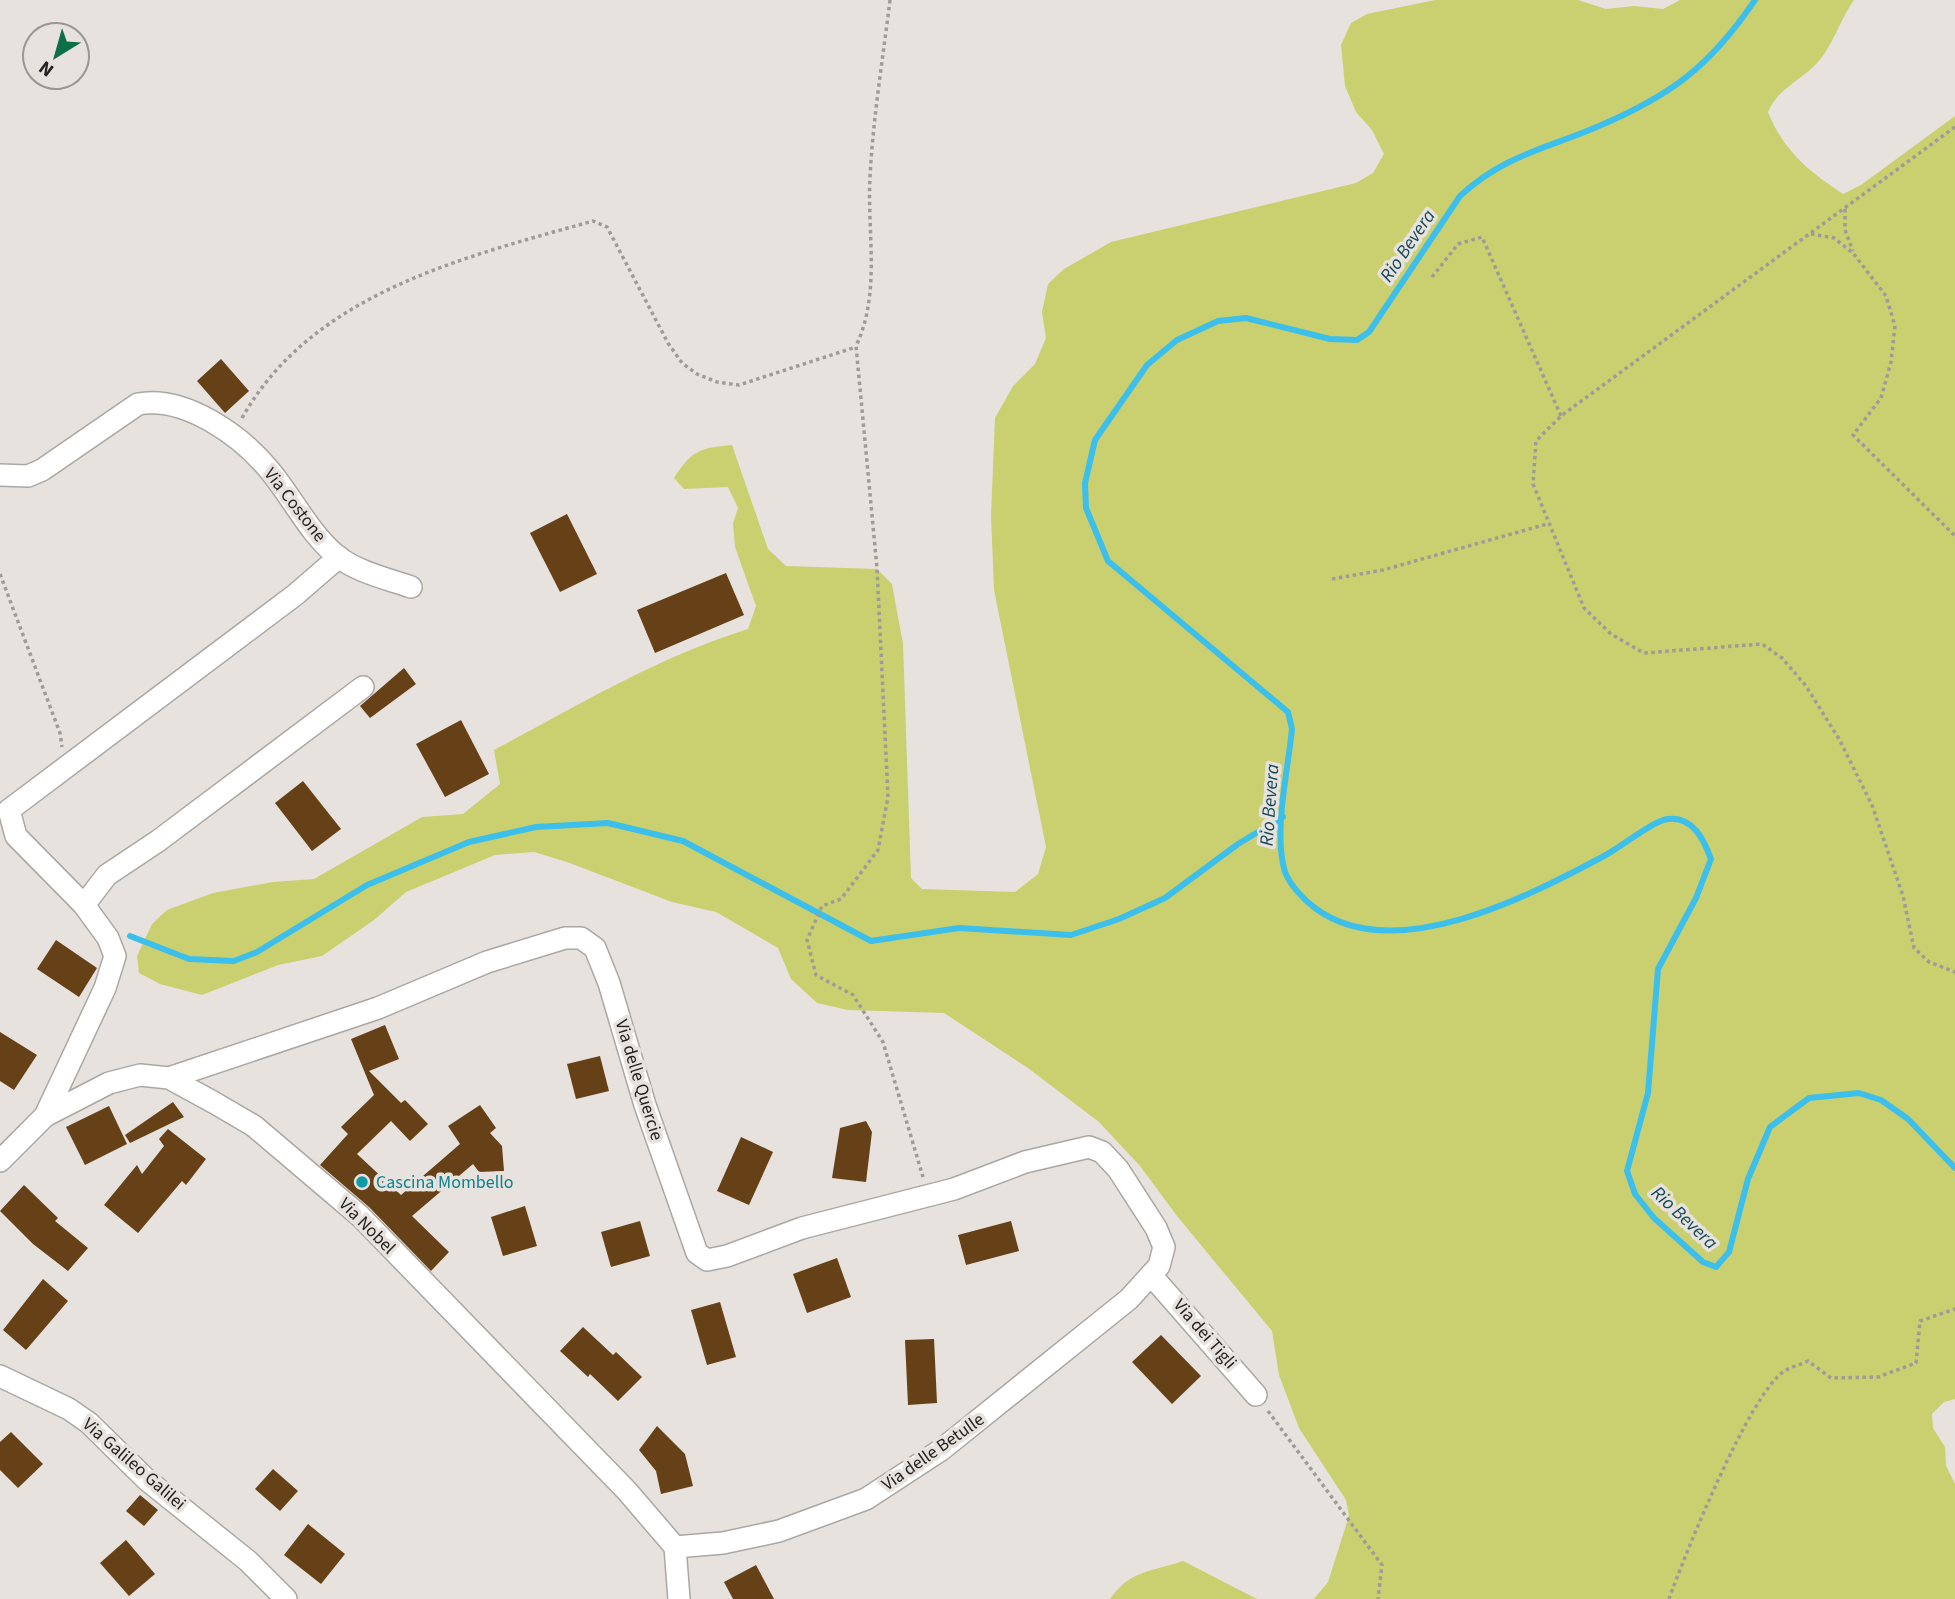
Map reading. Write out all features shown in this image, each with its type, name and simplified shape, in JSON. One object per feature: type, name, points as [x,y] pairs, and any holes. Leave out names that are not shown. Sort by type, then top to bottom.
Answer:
[{"type":"street","name":"Via Costone","points":[[0,475],[28,476],[43,470],[138,404],[153,401],[197,415],[233,435],[270,470],[323,542],[339,558],[411,587]]},
{"type":"street","points":[[45,1116],[105,988],[115,956],[108,938],[84,905],[16,836],[9,810],[295,595],[339,558]]},
{"type":"street","points":[[84,905],[107,875],[158,841],[363,687]]},
{"type":"street","name":"Via delle Quercie","points":[[169,1078],[379,1008],[487,962],[565,938],[581,938],[595,948],[609,983],[645,1105],[697,1252],[707,1259],[727,1256],[802,1228],[928,1196],[1025,1162],[1089,1147],[1102,1152],[1118,1169],[1156,1228],[1164,1247],[1159,1266],[1151,1275]]},
{"type":"street","name":"Via Nobel","points":[[0,1161],[45,1116],[108,1083],[140,1075],[169,1078],[254,1126],[360,1216],[627,1491],[675,1547]]},
{"type":"street","name":"Via delle Betulle","points":[[675,1547],[723,1543],[779,1531],[866,1499],[941,1450],[1129,1299],[1151,1275]]},
{"type":"street","name":"Via dei Tigli","points":[[1151,1275],[1256,1395]]},
{"type":"street","name":"Via Galileo Galilei","points":[[0,1376],[69,1409],[89,1423],[147,1480],[248,1561],[286,1599]]},
{"type":"street","points":[[675,1547],[679,1599]]},
{"type":"path","points":[[890,0],[870,177],[871,287],[866,325],[856,346],[877,568],[888,797],[878,850],[841,899],[822,906],[807,940],[816,975],[853,995],[883,1042],[928,1196]]},
{"type":"path","points":[[1955,127],[1811,234],[1715,300],[1561,416],[1536,442],[1532,484],[1584,608],[1611,634],[1644,653],[1762,644],[1782,658],[1806,686],[1839,739],[1872,805],[1903,896],[1914,948],[1928,962],[1955,972]]},
{"type":"path","points":[[1845,209],[1845,230],[1853,253]]},
{"type":"path","points":[[233,435],[258,390],[296,349],[356,308],[417,275],[482,252],[593,221],[607,227],[668,344],[682,363],[697,374],[717,382],[738,385],[856,346]]},
{"type":"path","points":[[1811,234],[1834,238],[1853,253],[1886,296],[1895,326],[1891,362],[1881,398],[1853,435],[1955,536]]},
{"type":"path","points":[[1432,277],[1458,244],[1482,237],[1561,416]]},
{"type":"path","points":[[1332,579],[1383,570],[1547,524]]},
{"type":"path","points":[[0,575],[60,733],[65,768]]},
{"type":"path","points":[[1669,1599],[1761,1397],[1783,1372],[1808,1361],[1831,1378],[1878,1377],[1916,1363],[1920,1321],[1955,1309]]},
{"type":"path","points":[[1256,1395],[1382,1565],[1378,1599]]},
{"type":"green space","points":[[1435,0],[1578,0],[1606,9],[1634,6],[1663,9],[1680,0],[1854,0],[1823,56],[1777,97],[1768,112],[1781,138],[1798,159],[1843,194],[1861,185],[1955,116],[1955,1399],[1944,1402],[1932,1414],[1933,1428],[1945,1447],[1946,1466],[1955,1484],[1955,1599],[1314,1599],[1328,1582],[1349,1516],[1346,1500],[1299,1428],[1279,1375],[1272,1331],[1177,1216],[1140,1166],[1099,1122],[1028,1068],[944,1013],[848,1010],[817,1003],[791,979],[778,948],[716,912],[672,902],[534,852],[495,855],[406,892],[374,920],[322,956],[278,965],[202,995],[160,984],[139,973],[137,956],[152,924],[167,910],[213,893],[273,882],[314,879],[422,817],[463,814],[500,784],[494,750],[650,668],[748,629],[756,606],[735,547],[733,523],[738,508],[728,487],[684,489],[674,478],[686,461],[698,452],[732,445],[768,549],[786,566],[877,569],[892,584],[903,644],[911,878],[922,889],[1015,892],[1038,874],[1046,847],[994,590],[991,515],[995,418],[1013,386],[1035,364],[1046,338],[1042,312],[1048,284],[1064,269],[1111,242],[1356,183],[1373,173],[1384,154],[1372,130],[1356,112],[1345,86],[1341,45],[1351,23],[1367,14]]},
{"type":"green space","points":[[1183,1561],[1257,1599],[1110,1599],[1134,1577]]},
{"type":"building","points":[[221,359],[249,391],[225,413],[197,381]]},
{"type":"building","points":[[567,514],[597,574],[560,592],[530,533]]},
{"type":"building","points":[[726,573],[744,615],[655,653],[637,610]]},
{"type":"building","points":[[404,668],[416,684],[370,718],[360,706]]},
{"type":"building","points":[[461,720],[489,774],[445,797],[416,744]]},
{"type":"building","points":[[303,781],[341,829],[312,851],[275,803]]},
{"type":"building","points":[[56,940],[97,968],[79,997],[37,969]]},
{"type":"building","points":[[385,1025],[399,1059],[369,1071],[401,1103],[405,1100],[428,1124],[410,1141],[391,1121],[357,1154],[401,1195],[460,1144],[448,1126],[480,1105],[496,1128],[490,1133],[502,1146],[504,1171],[479,1172],[473,1164],[412,1216],[449,1252],[431,1271],[369,1207],[320,1165],[348,1134],[341,1127],[374,1095],[351,1039]]},
{"type":"building","points":[[0,1032],[37,1055],[14,1090],[0,1081]]},
{"type":"building","points":[[600,1056],[609,1091],[576,1099],[567,1064]]},
{"type":"building","points":[[173,1102],[184,1117],[130,1143],[125,1135]]},
{"type":"building","points":[[109,1106],[127,1144],[85,1165],[66,1127]]},
{"type":"building","points":[[866,1121],[872,1132],[866,1182],[832,1178],[840,1128]]},
{"type":"building","points":[[168,1129],[206,1159],[186,1185],[182,1181],[138,1233],[104,1205],[137,1165],[142,1174],[164,1146],[159,1139]]},
{"type":"building","points":[[741,1137],[773,1152],[749,1205],[717,1191]]},
{"type":"building","points":[[24,1185],[58,1218],[55,1221],[88,1248],[68,1271],[33,1244],[0,1211]]},
{"type":"building","points":[[525,1206],[537,1246],[503,1256],[491,1217]]},
{"type":"building","points":[[640,1221],[650,1256],[611,1267],[601,1232]]},
{"type":"building","points":[[1011,1221],[1019,1251],[966,1265],[958,1235]]},
{"type":"building","points":[[837,1258],[851,1297],[807,1313],[793,1274]]},
{"type":"building","points":[[43,1279],[68,1301],[26,1350],[3,1330]]},
{"type":"building","points":[[720,1302],[736,1357],[707,1365],[691,1310]]},
{"type":"building","points":[[583,1327],[613,1355],[616,1352],[642,1377],[618,1401],[590,1374],[588,1377],[560,1351]]},
{"type":"building","points":[[1161,1335],[1201,1376],[1172,1404],[1132,1362]]},
{"type":"building","points":[[934,1339],[937,1403],[908,1405],[905,1340]]},
{"type":"building","points":[[657,1426],[685,1454],[693,1486],[661,1494],[656,1471],[639,1450]]},
{"type":"building","points":[[11,1432],[43,1464],[18,1488],[0,1470],[0,1442]]},
{"type":"building","points":[[273,1469],[298,1491],[280,1511],[255,1489]]},
{"type":"building","points":[[140,1495],[158,1510],[144,1526],[126,1511]]},
{"type":"building","points":[[308,1524],[345,1554],[321,1584],[284,1555]]},
{"type":"building","points":[[126,1540],[155,1574],[129,1596],[100,1563]]},
{"type":"building","points":[[756,1565],[774,1599],[733,1599],[724,1582]]},
{"type":"waterway","name":"Rio Bevera","points":[[1755,0],[1705,61],[1669,90],[1599,126],[1509,162],[1476,182],[1460,196],[1369,332],[1357,340],[1330,339],[1246,318],[1218,321],[1177,340],[1147,365],[1095,440],[1085,483],[1086,508],[1108,561],[1288,712],[1292,729],[1282,801],[1282,856],[1290,882],[1315,908],[1347,924],[1383,930],[1421,928],[1500,906],[1604,856],[1661,821],[1677,819],[1691,825],[1696,831],[1711,859],[1696,898],[1658,969],[1648,1093],[1627,1171],[1635,1194],[1654,1218],[1703,1262],[1716,1267],[1729,1252],[1748,1179],[1770,1127],[1809,1098],[1859,1093],[1881,1100],[1908,1119],[1955,1168]]},
{"type":"waterway","points":[[130,936],[189,959],[234,961],[257,952],[367,885],[469,842],[536,827],[608,823],[683,841],[871,941],[959,928],[1071,935],[1119,919],[1165,898],[1238,844],[1283,817]]},
{"type":"place","name":"Cascina Mombello","points":[[362,1182]]}]
